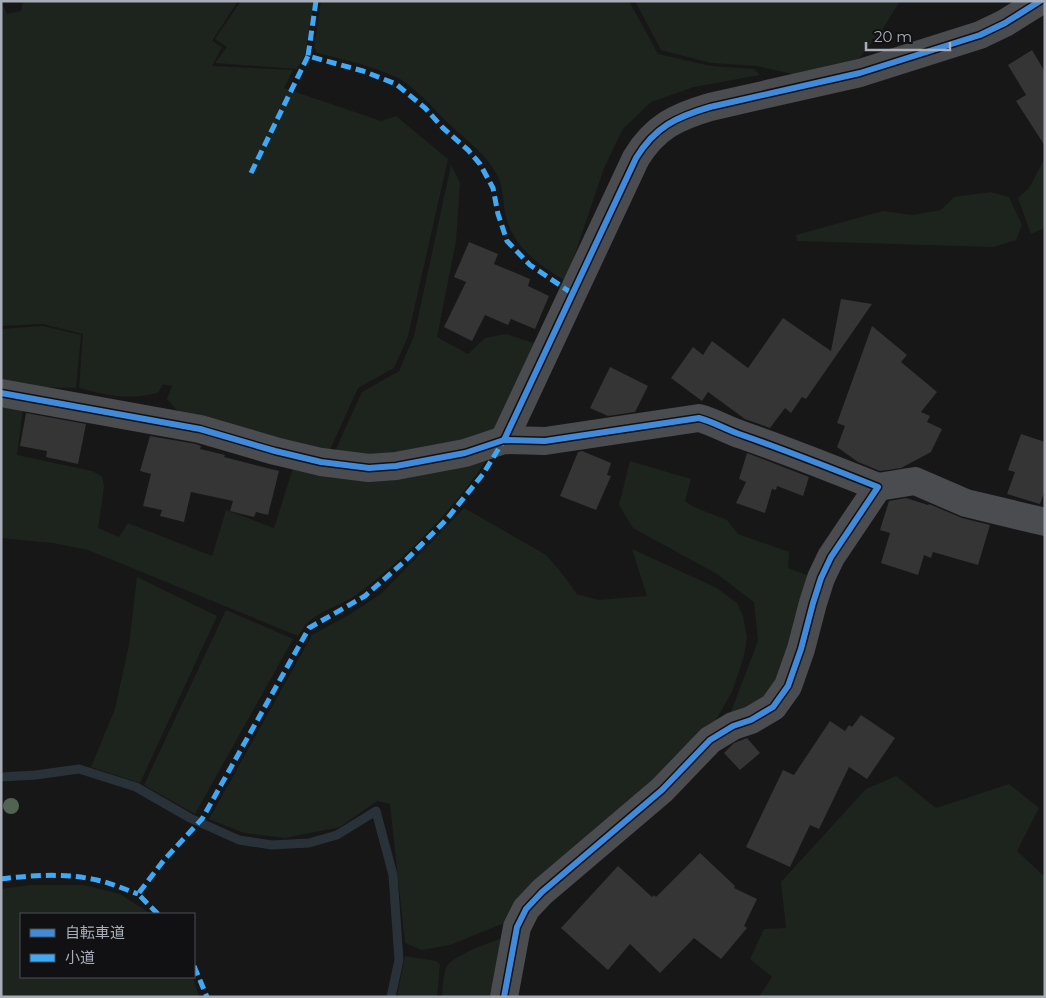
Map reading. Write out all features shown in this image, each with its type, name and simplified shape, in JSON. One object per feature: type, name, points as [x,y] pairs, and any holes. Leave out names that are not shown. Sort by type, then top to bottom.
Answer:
[{"type":"street","points":[[504,440],[636,158],[650,138],[659,130],[668,123],[702,109],[860,73],[980,35],[1005,24],[1040,1]]},
{"type":"street","points":[[1,393],[200,429],[284,454],[321,462],[369,468],[396,466],[465,453],[504,440],[545,441],[699,418],[878,487],[915,481],[966,503],[1045,522]]},
{"type":"street","points":[[504,997],[517,927],[526,909],[542,892],[662,790],[710,740],[733,726],[751,720],[773,708],[788,686],[801,649],[813,603],[828,564],[878,487]]},
{"type":"shaded area","points":[[1,1],[7,14],[21,11],[23,1],[238,1],[212,41],[222,47],[212,66],[293,70],[284,88],[381,121],[396,116],[448,159],[408,336],[394,368],[358,388],[329,452],[184,418],[167,399],[172,386],[163,384],[158,393],[127,397],[79,388],[83,334],[43,324],[1,326]]},
{"type":"shaded area","points":[[241,1],[314,1],[305,55],[297,69],[215,63],[227,47],[215,39]]},
{"type":"shaded area","points":[[321,1],[629,1],[658,54],[711,66],[754,69],[760,75],[694,87],[651,102],[623,129],[604,168],[566,281],[536,261],[520,245],[508,225],[502,191],[495,171],[476,149],[419,94],[406,83],[390,74],[317,53],[314,48]]},
{"type":"shaded area","points":[[635,1],[900,1],[881,32],[855,63],[797,75],[757,66],[711,63],[661,50]]},
{"type":"shaded area","points":[[1045,158],[1045,228],[1031,234],[1018,198],[1029,188]]},
{"type":"shaded area","points":[[451,165],[460,183],[456,241],[437,337],[468,354],[485,338],[506,334],[534,343],[500,425],[489,437],[379,457],[334,453],[362,392],[399,371],[414,336]]},
{"type":"shaded area","points":[[990,192],[1009,197],[1022,225],[1016,240],[994,247],[797,241],[796,235],[883,211],[912,215],[941,210],[954,197]]},
{"type":"shaded area","points":[[43,326],[81,335],[76,388],[1,386],[1,329]]},
{"type":"shaded area","points":[[1,398],[23,409],[17,455],[92,471],[102,476],[104,487],[98,528],[119,537],[128,523],[212,556],[226,510],[274,528],[294,465],[392,478],[427,474],[488,457],[461,495],[410,550],[374,582],[356,595],[312,619],[298,636],[88,550],[53,543],[1,538]]},
{"type":"shaded area","points":[[630,461],[691,479],[685,501],[694,507],[727,520],[738,534],[789,552],[788,568],[809,576],[776,686],[755,706],[729,717],[758,641],[754,602],[717,574],[633,528],[619,505]]},
{"type":"shaded area","points":[[464,508],[546,555],[577,594],[598,600],[647,596],[632,549],[717,588],[737,603],[743,616],[747,637],[744,656],[732,692],[714,723],[502,924],[450,945],[422,950],[405,943],[390,804],[377,801],[340,827],[285,838],[244,833],[209,819],[312,635],[347,616],[382,593]]},
{"type":"shaded area","points":[[137,577],[217,616],[140,783],[91,767],[115,709],[129,645]]},
{"type":"shaded area","points":[[226,610],[293,639],[195,814],[144,785]]},
{"type":"shaded area","points":[[896,776],[936,808],[1009,784],[1039,808],[1017,851],[1045,877],[1045,997],[759,997],[772,977],[750,959],[764,929],[786,928],[781,882],[866,789]]},
{"type":"shaded area","points":[[30,885],[84,885],[120,894],[149,913],[20,913],[20,978],[193,978],[199,997],[1,997],[1,889]]},
{"type":"shaded area","points":[[510,935],[498,997],[442,997],[445,973],[451,961],[466,952]]},
{"type":"shaded area","points":[[405,956],[436,961],[440,964],[437,997],[397,997]]},
{"type":"building","points":[[1032,50],[1045,72],[1045,146],[1016,101],[1026,95],[1008,65]]},
{"type":"building","points":[[469,242],[498,254],[494,264],[530,279],[528,286],[549,296],[535,329],[511,319],[508,325],[485,315],[472,341],[444,327],[466,282],[454,277]]},
{"type":"building","points":[[841,299],[872,304],[806,399],[802,397],[791,413],[785,408],[770,428],[745,419],[708,392],[702,401],[671,378],[693,347],[703,355],[712,341],[748,368],[783,318],[831,351]]},
{"type":"building","points":[[872,326],[907,355],[901,362],[937,392],[921,412],[930,416],[927,422],[942,429],[931,452],[901,468],[880,471],[858,462],[837,447],[845,426],[837,423]]},
{"type":"building","points":[[610,367],[648,386],[635,412],[608,416],[590,408]]},
{"type":"building","points":[[26,413],[86,424],[78,464],[46,457],[47,451],[20,446]]},
{"type":"building","points":[[1021,434],[1045,442],[1045,490],[1040,504],[1007,494],[1015,472],[1008,470]]},
{"type":"building","points":[[150,436],[196,444],[201,446],[200,449],[225,455],[224,457],[279,471],[268,515],[256,512],[254,517],[230,511],[233,501],[191,492],[184,522],[160,516],[162,510],[143,506],[151,474],[140,471]]},
{"type":"building","points":[[582,451],[611,463],[607,475],[611,476],[596,510],[560,496],[578,452]]},
{"type":"building","points":[[747,453],[809,477],[803,496],[777,486],[776,490],[772,489],[765,513],[736,503],[746,482],[739,479]]},
{"type":"building","points":[[906,498],[929,504],[962,518],[990,525],[978,565],[933,552],[931,558],[924,555],[918,575],[881,563],[890,533],[880,530],[889,501]]},
{"type":"building","points":[[861,715],[895,738],[867,779],[849,767],[819,829],[810,825],[790,867],[746,847],[783,770],[794,775],[830,721],[845,731],[849,725],[852,727]]},
{"type":"building","points":[[747,738],[760,753],[740,770],[724,753],[734,743]]},
{"type":"building","points":[[700,853],[735,886],[734,888],[757,899],[744,926],[747,928],[721,959],[694,938],[660,973],[630,944],[608,970],[561,928],[618,866],[652,897],[654,895],[656,897]]},
{"type":"waterway","points":[[1,777],[36,775],[79,769],[136,787],[190,818],[239,840],[272,845],[309,843],[337,835],[376,811],[393,875],[399,960],[391,997]]},
{"type":"marked path","points":[[316,1],[308,56],[363,71],[396,84],[425,108],[480,164],[493,188],[498,214],[507,241],[530,265],[573,294]]},
{"type":"marked path","points":[[251,173],[308,56]]},
{"type":"marked path","points":[[157,913],[138,894],[164,860],[202,819],[309,628],[365,596],[406,560],[446,520],[483,474],[504,440]]},
{"type":"marked path","points":[[1,879],[73,876],[102,881],[138,894]]},
{"type":"marked path","points":[[195,968],[207,997]]},
{"type":"cycle path","points":[[504,440],[636,158],[643,147],[659,131],[677,119],[710,107],[860,73],[980,35],[1005,23],[1040,1]]},
{"type":"cycle path","points":[[1,393],[200,429],[321,462],[369,468],[396,466],[465,453],[504,440],[545,441],[699,418],[878,487],[831,557],[821,578],[801,649],[788,686],[773,707],[751,720],[733,726],[710,740],[662,790],[542,892],[526,909],[517,927],[504,997]]}]
